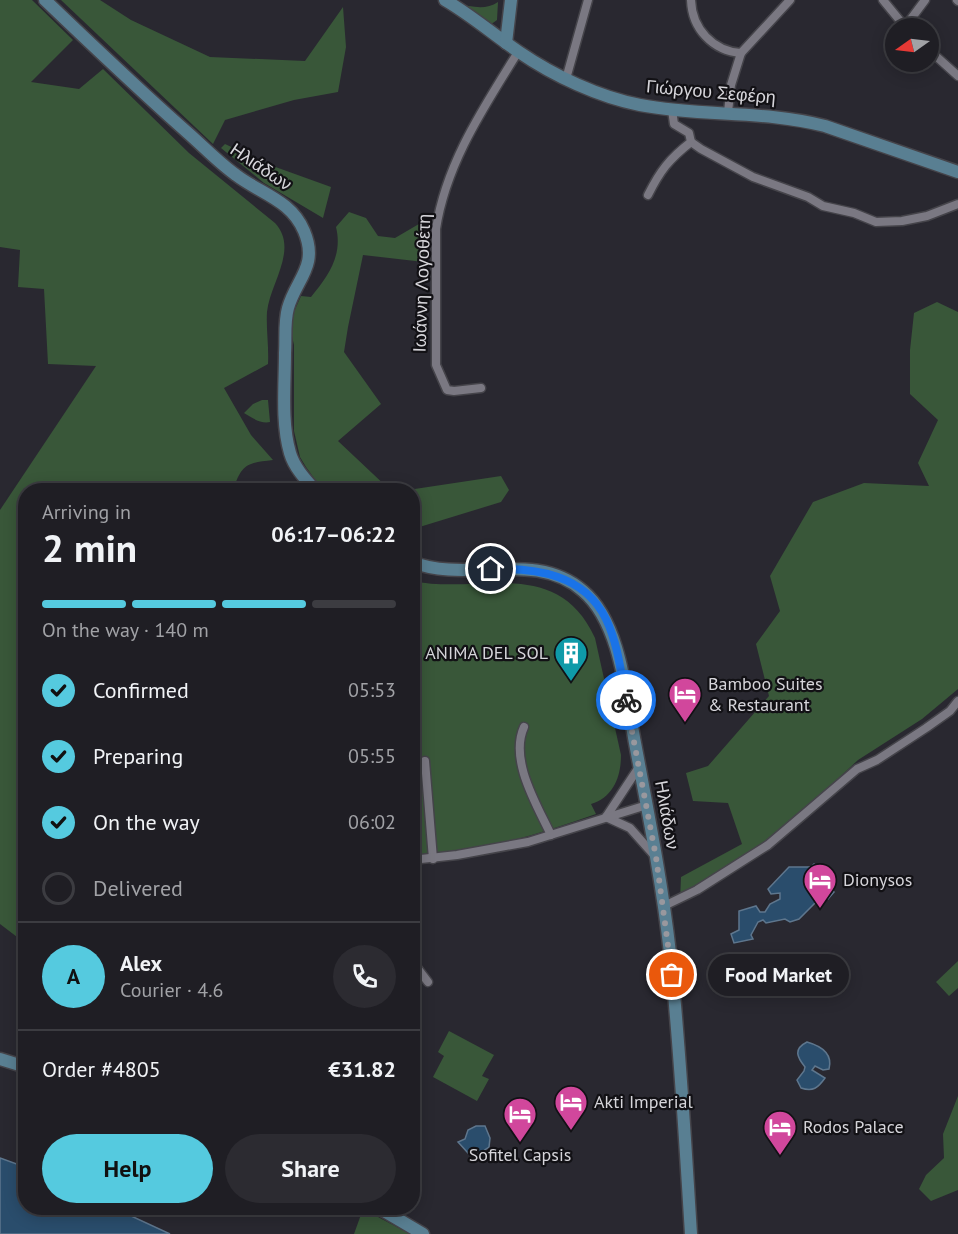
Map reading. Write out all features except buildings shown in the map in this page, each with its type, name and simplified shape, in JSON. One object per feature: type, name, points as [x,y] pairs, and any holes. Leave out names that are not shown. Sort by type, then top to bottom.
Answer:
[{"type":"street","name":"Ηλιάδων","points":[[45,0],[132,84],[237,176],[282,202],[300,222],[308,244],[309,258],[304,275],[288,307],[285,386],[287,437],[291,455],[298,469],[309,483]]},
{"type":"street","name":"Γιώργου Σεφέρη","points":[[445,0],[518,51],[566,79],[638,104],[672,110],[784,116],[803,120],[958,172]]},
{"type":"street","points":[[506,42],[511,0]]},
{"type":"street","points":[[566,79],[588,0]]},
{"type":"street","points":[[691,0],[692,11],[699,29],[728,52],[741,53]]},
{"type":"street","points":[[729,112],[731,86],[741,53],[790,0]]},
{"type":"street","points":[[883,0],[898,18]]},
{"type":"street","points":[[913,18],[925,0]]},
{"type":"street","name":"Ιωάννη Λογοθέτη","points":[[481,388],[447,390],[436,365],[436,229],[439,211],[462,148],[518,51]]},
{"type":"street","points":[[939,59],[958,76]]},
{"type":"street","points":[[672,110],[674,124],[689,133],[691,142],[701,149],[753,177],[808,197],[823,206],[854,213],[876,222],[902,221],[927,216],[958,204]]},
{"type":"street","points":[[648,195],[662,169],[673,156],[691,142]]},
{"type":"street","name":"Ηλιάδων","points":[[420,565],[447,571],[513,569],[542,571],[558,575],[583,590],[606,618],[616,646],[664,906],[674,998],[691,1234]]},
{"type":"street","points":[[664,906],[697,890],[768,845],[857,769],[877,760],[927,728],[950,711],[958,701]]},
{"type":"street","points":[[524,727],[520,737],[520,758],[530,790],[551,835]]},
{"type":"street","points":[[424,761],[433,859]]},
{"type":"street","points":[[606,817],[639,767]]},
{"type":"street","points":[[420,860],[528,842],[647,805]]},
{"type":"street","points":[[606,817],[630,828],[656,857]]},
{"type":"street","points":[[420,972],[428,982]]},
{"type":"street","points":[[0,1059],[18,1065]]},
{"type":"street","points":[[391,1215],[423,1234]]},
{"type":"green space","points":[[0,0],[32,0],[73,40],[31,82],[79,89],[103,69],[189,153],[275,223],[282,233],[284,255],[267,312],[268,364],[224,388],[251,435],[273,460],[246,466],[236,483],[18,483],[96,366],[48,364],[44,289],[18,287],[20,250],[0,247]]},
{"type":"green space","points":[[61,0],[100,0],[131,20],[210,57],[305,61],[343,7],[346,47],[338,92],[294,100],[225,120],[213,144]]},
{"type":"green space","points":[[498,2],[497,20],[490,25],[457,4],[483,7]]},
{"type":"green space","points":[[225,144],[270,165],[331,187],[323,218],[264,183],[221,148]]},
{"type":"green space","points":[[349,212],[366,218],[378,236],[395,238],[424,221],[424,262],[363,255],[344,352],[381,404],[338,441],[383,483],[318,483],[300,457],[294,431],[294,345],[289,323],[301,296],[311,297],[332,265],[337,247],[336,227]]},
{"type":"green space","points":[[937,302],[958,312],[958,689],[922,719],[858,760],[770,842],[680,901],[681,877],[742,844],[728,803],[693,801],[686,773],[708,766],[769,696],[756,644],[780,611],[770,576],[813,502],[864,483],[929,486],[918,463],[938,420],[910,394],[910,350],[914,313]]},
{"type":"green space","points":[[268,400],[270,422],[253,419],[244,413],[253,404]]},
{"type":"green space","points":[[501,476],[509,490],[501,502],[420,527],[420,488]]},
{"type":"green space","points":[[18,483],[18,938],[0,924],[0,510]]},
{"type":"green space","points":[[420,582],[514,584],[538,587],[560,596],[579,612],[595,638],[621,755],[620,771],[615,785],[599,801],[591,804],[596,814],[506,842],[459,852],[420,855]]},
{"type":"green space","points":[[958,961],[958,988],[949,996],[936,982]]},
{"type":"green space","points":[[449,1031],[494,1055],[482,1076],[489,1079],[477,1101],[433,1077],[444,1056],[438,1052]]},
{"type":"green space","points":[[958,1096],[958,1190],[931,1201],[919,1189],[926,1175],[944,1158],[943,1134]]},
{"type":"green space","points":[[361,1215],[374,1215],[410,1234],[354,1234]]},
{"type":"water","points":[[814,864],[818,868],[809,879],[809,883],[826,884],[834,892],[828,899],[823,895],[799,919],[790,922],[785,919],[766,923],[763,920],[758,922],[751,935],[753,939],[734,943],[731,934],[739,930],[739,911],[756,906],[760,912],[765,912],[770,904],[780,899],[780,893],[771,894],[768,889],[789,867],[811,867]]},
{"type":"water","points":[[807,1042],[825,1051],[830,1064],[829,1069],[823,1070],[815,1066],[812,1070],[825,1078],[817,1087],[809,1090],[801,1088],[797,1080],[805,1067],[798,1057],[798,1050]]},
{"type":"water","points":[[476,1126],[485,1126],[490,1138],[489,1147],[480,1153],[468,1153],[458,1142],[465,1139],[468,1130]]},
{"type":"water","points":[[0,1158],[18,1164],[18,1215],[129,1215],[170,1234],[0,1234]]},
{"type":"way so far","points":[[626,700],[656,857],[672,975]]},
{"type":"place","name":"ANIMA DEL SOL","points":[[571,682]]},
{"type":"place","name":"Bamboo Suites & Restaurant","points":[[685,723]]},
{"type":"place","name":"Dionysos","points":[[820,909]]},
{"type":"place","name":"Food Market","points":[[672,975]]},
{"type":"place","name":"Akti Imperial","points":[[571,1131]]},
{"type":"place","name":"Sofitel Capsis","points":[[520,1143]]},
{"type":"place","name":"Rodos Palace","points":[[780,1156]]},
{"type":"route","points":[[491,569],[542,571],[558,575],[583,590],[606,618],[616,646],[626,700]]}]
